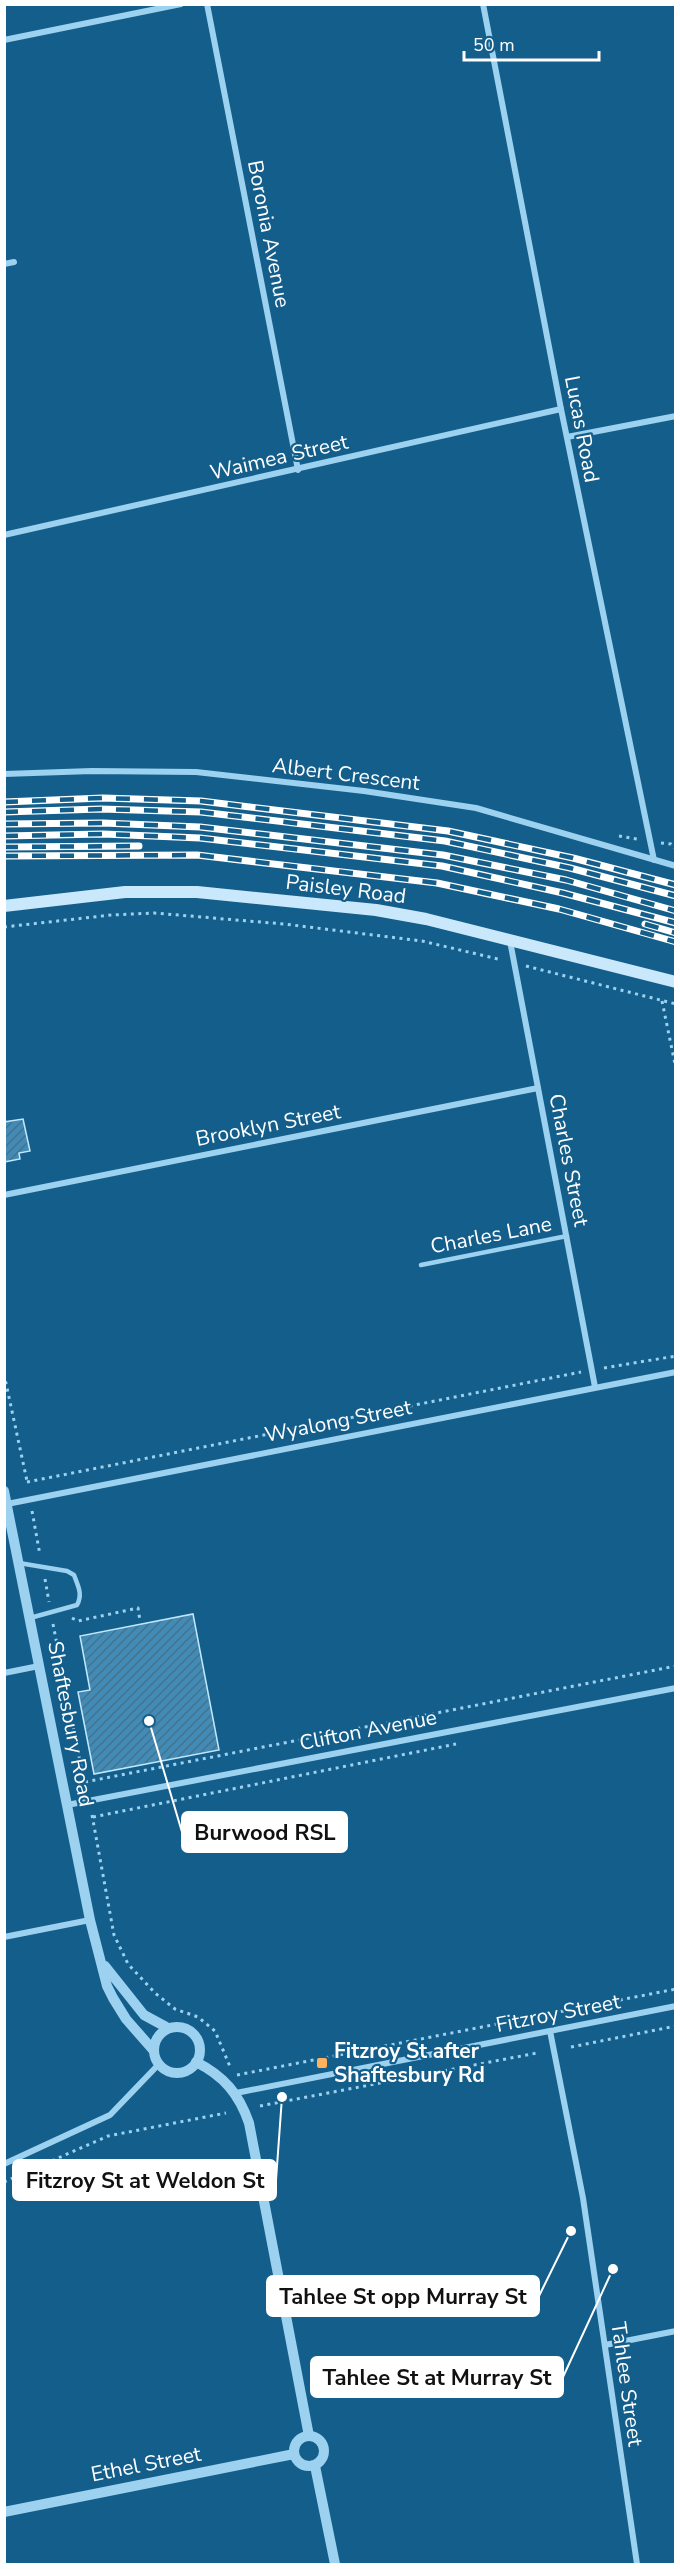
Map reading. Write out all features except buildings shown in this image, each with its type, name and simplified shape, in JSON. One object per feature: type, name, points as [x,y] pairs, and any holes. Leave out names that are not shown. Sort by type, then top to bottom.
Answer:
[{"type":"main road","name":"Paisley Road","points":[[4,906],[125,892],[197,892],[376,910],[426,919],[675,982]]},
{"type":"street","points":[[4,40],[181,4]]},
{"type":"street","name":"Boronia Avenue","points":[[207,4],[298,470]]},
{"type":"street","name":"Lucas Road","points":[[483,4],[561,409],[654,860]]},
{"type":"street","points":[[4,264],[14,262]]},
{"type":"street","name":"Waimea Street","points":[[4,535],[561,409]]},
{"type":"street","points":[[567,437],[675,416]]},
{"type":"street","name":"Albert Crescent","points":[[4,774],[92,771],[196,772],[364,791],[476,808],[675,866]]},
{"type":"street","name":"Charles Street","points":[[510,940],[595,1387]]},
{"type":"street","name":"Brooklyn Street","points":[[4,1195],[538,1088]]},
{"type":"street","name":"Wyalong Street","points":[[7,1504],[675,1372]]},
{"type":"street","name":"Shaftesbury Road","points":[[4,1491],[90,1920],[107,1986],[126,2019],[154,2051]]},
{"type":"street","points":[[4,1673],[39,1666]]},
{"type":"street","name":"Clifton Avenue","points":[[67,1805],[675,1688]]},
{"type":"street","points":[[4,1937],[90,1920]]},
{"type":"street","name":"Shaftesbury Road","points":[[102,1964],[138,2010],[149,2020],[168,2028]]},
{"type":"street","name":"Fitzroy Street","points":[[236,2093],[675,2006]]},
{"type":"street","points":[[168,2028],[183,2028],[194,2036],[199,2048],[196,2062],[185,2071],[178,2073],[164,2069],[159,2064],[154,2051],[158,2037],[168,2028]]},
{"type":"street","name":"Tahlee Street","points":[[550,2031],[583,2198],[637,2565]]},
{"type":"street","points":[[196,2062],[217,2074],[236,2093],[252,2136],[309,2436]]},
{"type":"street","points":[[4,2164],[110,2115],[159,2064]]},
{"type":"street","points":[[605,2345],[675,2331]]},
{"type":"street","points":[[309,2436],[321,2442],[325,2451],[322,2460],[315,2466],[302,2464],[294,2454],[298,2442],[309,2436]]},
{"type":"street","name":"Ethel Street","points":[[4,2512],[294,2454]]},
{"type":"street","points":[[315,2466],[335,2565]]},
{"type":"lane","name":"Charles Lane","points":[[421,1265],[567,1236]]},
{"type":"lane","points":[[19,1563],[67,1571],[74,1575],[79,1588],[81,1598],[77,1605],[30,1618]]},
{"type":"path","points":[[4,927],[111,915],[154,913],[284,924],[422,941],[675,1004]]},
{"type":"path","points":[[662,1001],[675,1069]]},
{"type":"path","points":[[604,1368],[675,1356]]},
{"type":"path","points":[[27,1482],[581,1372]]},
{"type":"path","points":[[62,1619],[72,1618],[78,1621],[138,1608],[140,1620]]},
{"type":"path","points":[[85,1782],[675,1666]]},
{"type":"path","points":[[466,1742],[92,1816],[114,1935],[128,1964],[155,1993],[175,2008],[198,2017],[216,2031],[233,2074],[239,2076],[675,1989]]},
{"type":"path","points":[[571,2047],[675,2026]]},
{"type":"path","points":[[260,2106],[537,2053]]},
{"type":"path","points":[[4,2182],[108,2136],[226,2113]]},
{"type":"railway","points":[[4,802],[103,798],[201,801],[448,831],[573,858],[676,885]]},
{"type":"railway","points":[[4,812],[101,809],[201,812],[445,841],[570,868],[676,896]]},
{"type":"railway","points":[[4,824],[103,823],[200,827],[443,855],[566,880],[676,911]]},
{"type":"railway","points":[[4,836],[103,834],[200,838],[442,866],[563,893],[676,923]]},
{"type":"railway","points":[[4,847],[139,846]]},
{"type":"railway","points":[[4,856],[197,855],[437,883],[559,909],[676,942]]},
{"type":"railway","points":[[645,924],[676,933]]},
{"type":"place","name":"Burwood RSL","points":[[149,1721]]},
{"type":"place","name":"Fitzroy St after Shaftesbury Rd","points":[[322,2063]]},
{"type":"place","name":"Fitzroy St at Weldon St","points":[[282,2097]]},
{"type":"place","name":"Tahlee St opp Murray St","points":[[571,2231]]},
{"type":"place","name":"Tahlee St at Murray St","points":[[613,2269]]}]
